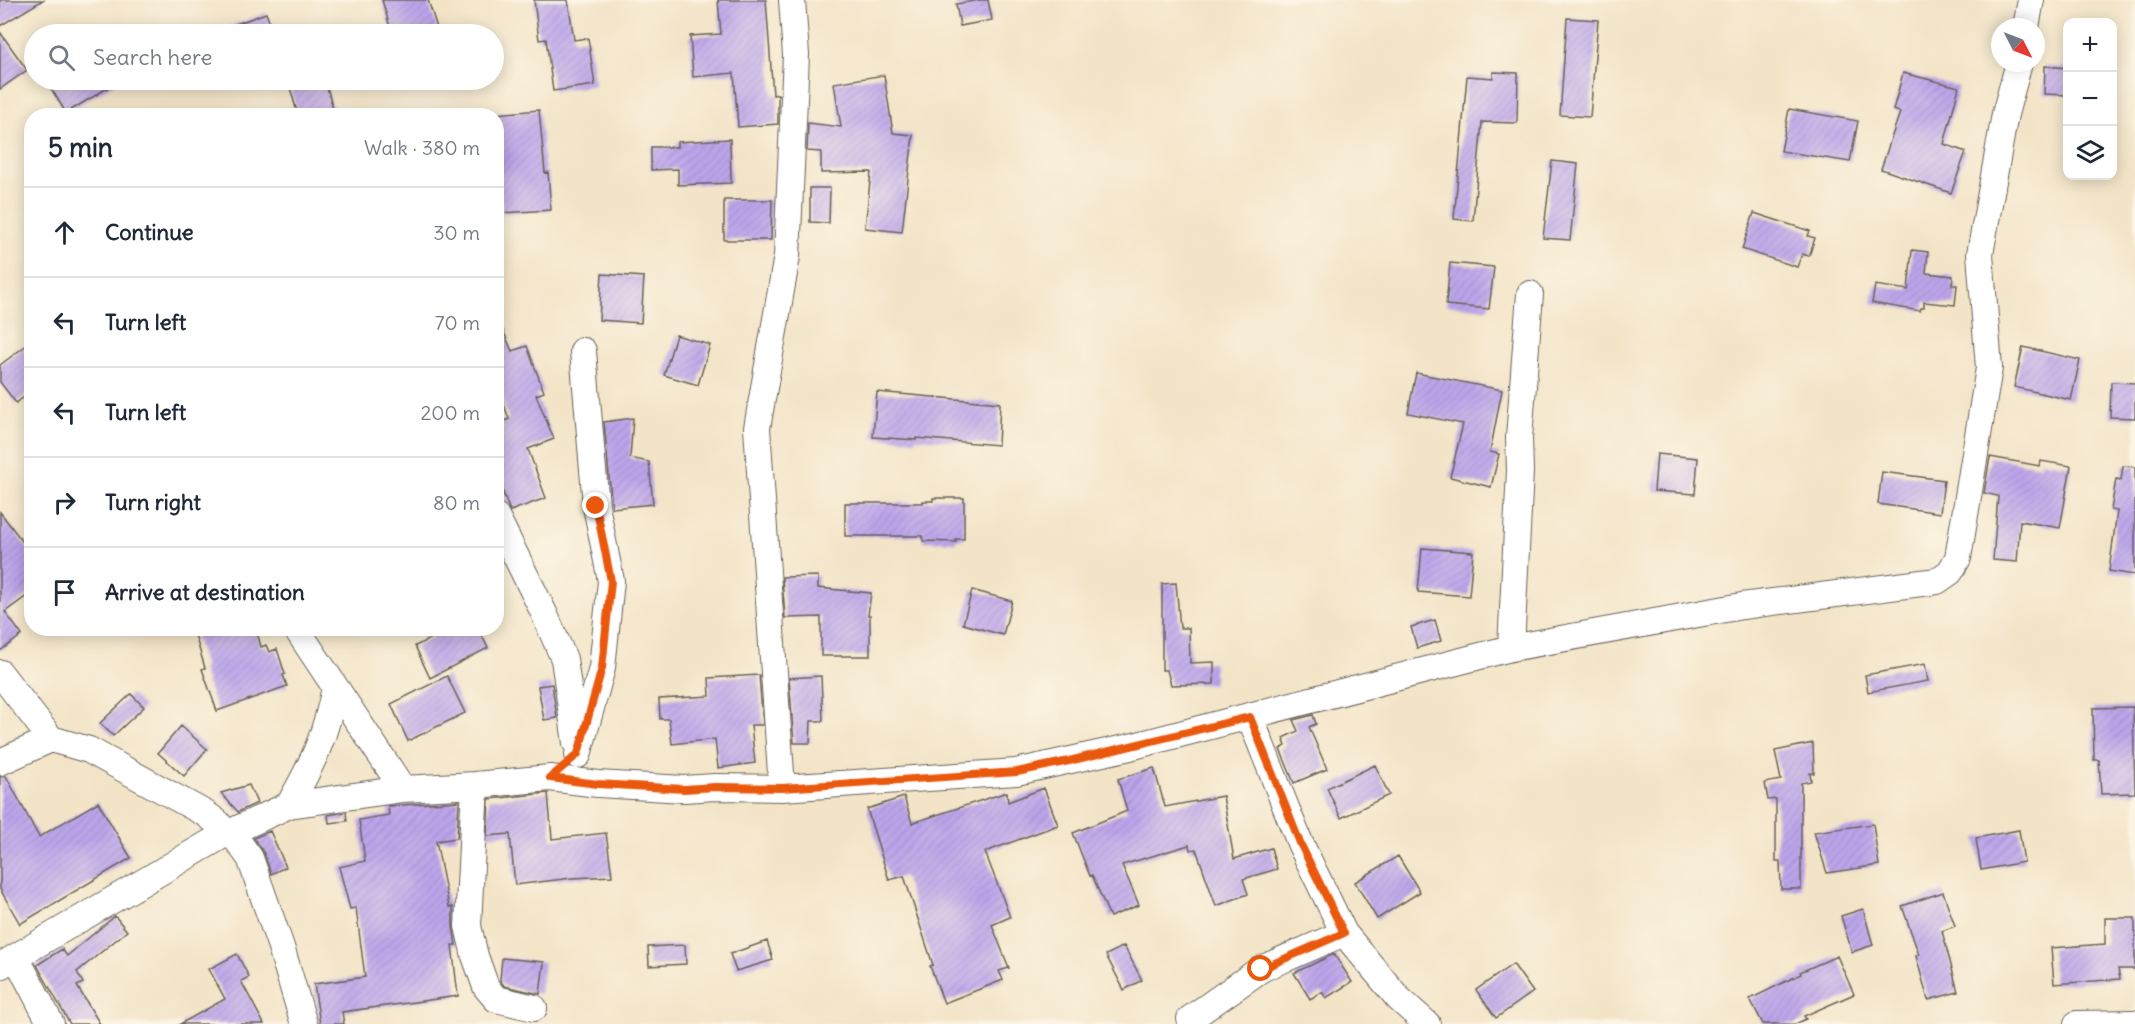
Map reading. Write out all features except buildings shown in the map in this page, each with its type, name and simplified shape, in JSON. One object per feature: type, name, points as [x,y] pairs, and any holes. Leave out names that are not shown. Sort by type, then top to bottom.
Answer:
[{"type":"street","points":[[782,788],[757,428],[787,256],[796,55],[792,0]]},
{"type":"street","points":[[2028,18],[2031,0]]},
{"type":"street","points":[[51,1024],[8,962],[228,833],[288,805],[403,789],[550,778],[598,784],[684,789],[782,788],[1017,772],[1250,717],[1511,648],[1742,606],[1937,580],[1950,572],[1958,558],[1989,368],[1980,254],[2005,114],[2017,72]]},
{"type":"street","points":[[1511,648],[1520,471],[1519,438],[1530,294]]},
{"type":"street","points":[[550,778],[578,754],[602,668],[611,581],[596,506],[583,351]]},
{"type":"street","points":[[504,532],[564,659],[578,754]]},
{"type":"street","points":[[301,636],[403,789]]},
{"type":"street","points":[[0,673],[51,739],[89,750],[206,814],[218,823],[250,858],[281,947],[304,1024]]},
{"type":"street","points":[[288,805],[312,764],[328,722],[335,687]]},
{"type":"street","points":[[1250,717],[1300,843],[1344,933],[1398,998],[1427,1024]]},
{"type":"street","points":[[0,762],[51,739]]},
{"type":"street","points":[[475,785],[468,926],[475,956],[486,987],[496,999],[534,1008]]},
{"type":"street","points":[[1190,1019],[1261,969],[1344,933]]},
{"type":"street","points":[[2077,1024],[2135,1023]]},
{"type":"route","points":[[596,506],[611,581],[602,668],[578,754],[550,778],[598,784],[684,789],[782,788],[942,775],[1017,772],[1250,717],[1300,843],[1344,933],[1261,969]]}]
